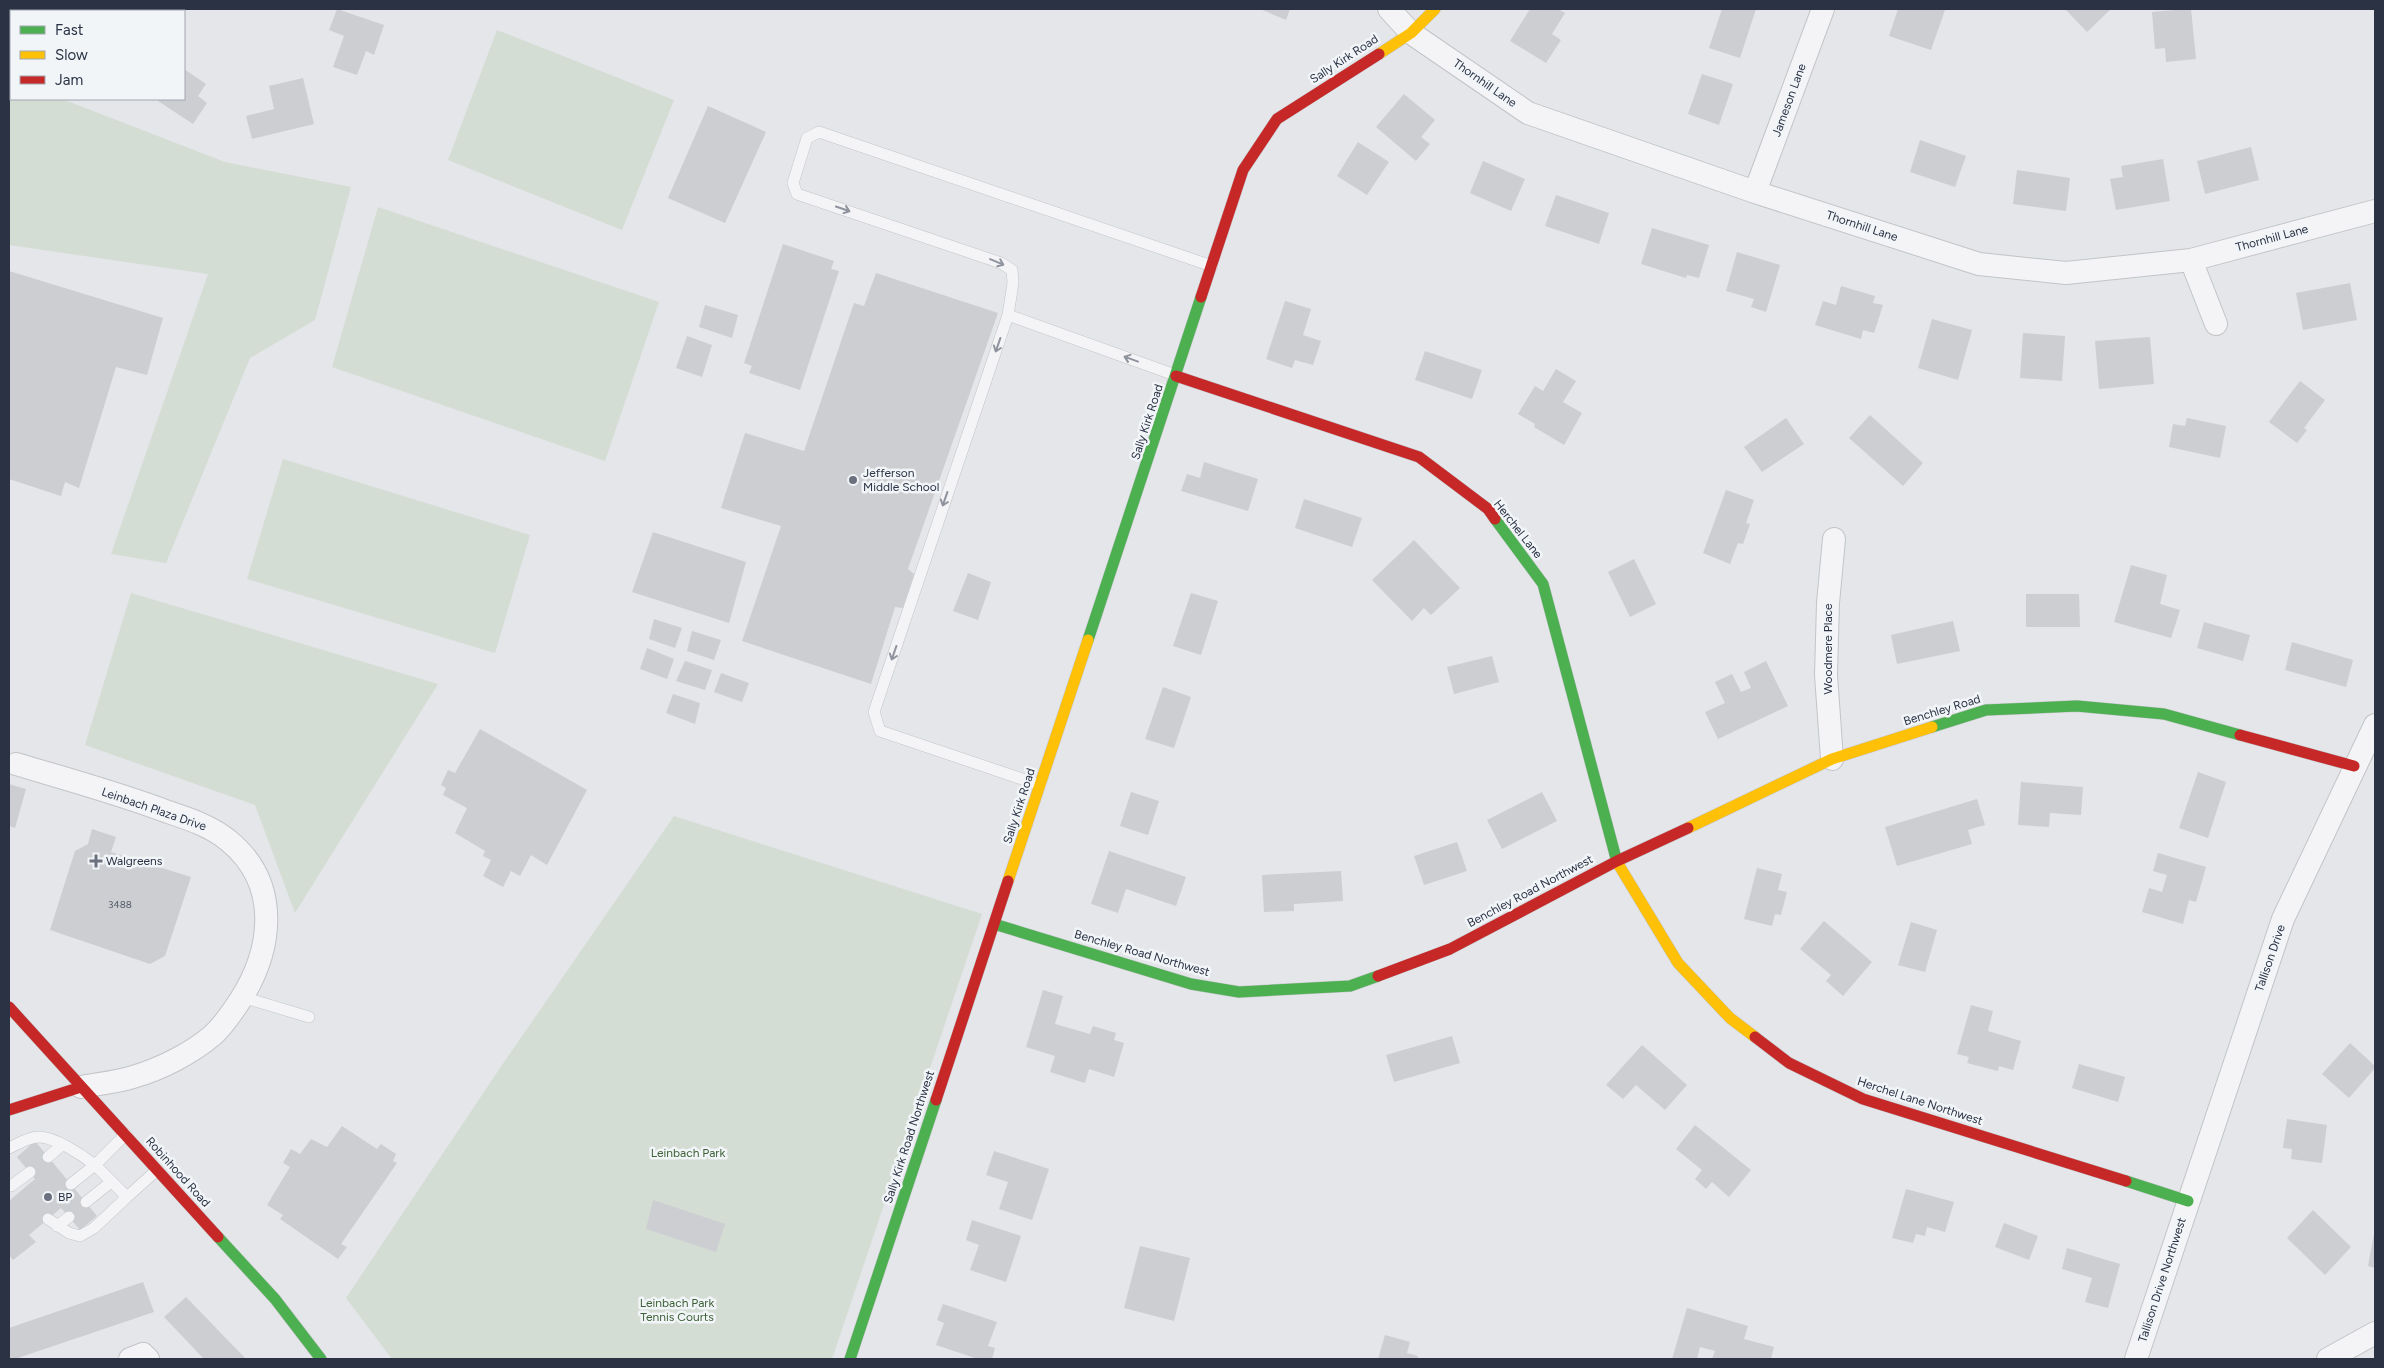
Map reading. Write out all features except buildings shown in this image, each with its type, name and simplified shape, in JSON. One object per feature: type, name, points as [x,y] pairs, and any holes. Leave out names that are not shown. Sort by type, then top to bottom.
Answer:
[{"type":"street","name":"Thornhill Lane","points":[[1389,9],[1411,33],[1528,113],[1755,192],[1980,264],[2066,273],[2190,260],[2375,211]]},
{"type":"street","name":"Sally Kirk Road","points":[[994,924],[1243,170],[1277,119],[1411,33],[1435,9]]},
{"type":"street","name":"Jameson Lane","points":[[1755,192],[1823,9]]},
{"type":"street","points":[[2190,260],[2216,324]]},
{"type":"street","name":"Herchel Lane","points":[[1176,376],[1419,457],[1488,509],[1543,584],[1617,861]]},
{"type":"street","name":"Woodmere Place","points":[[1832,759],[1826,675],[1828,604],[1834,539]]},
{"type":"street","name":"Benchley Road","points":[[1617,861],[1832,759],[1986,710],[2077,706],[2164,714],[2354,766]]},
{"type":"street","name":"Tallison Drive","points":[[2188,1201],[2283,919],[2375,725]]},
{"type":"street","name":"Leinbach Plaza Drive","points":[[16,764],[148,804],[208,826],[229,840],[243,855],[254,870],[261,886],[267,931],[263,949],[254,975],[226,1022],[213,1035],[192,1050],[134,1077],[81,1087]]},
{"type":"street","name":"Benchley Road Northwest","points":[[994,924],[1191,984],[1239,992],[1350,986],[1450,949],[1617,861]]},
{"type":"street","name":"Herchel Lane Northwest","points":[[1617,861],[1678,963],[1730,1018],[1789,1063],[1863,1099],[2188,1201]]},
{"type":"street","name":"Sally Kirk Road Northwest","points":[[850,1359],[994,924]]},
{"type":"street","name":"Robinhood Road","points":[[9,1007],[275,1299],[321,1359]]},
{"type":"street","points":[[9,1110],[81,1087]]},
{"type":"street","name":"Tallison Drive Northwest","points":[[2136,1359],[2188,1201]]},
{"type":"street","points":[[2328,1359],[2375,1333]]},
{"type":"street","points":[[130,1359],[143,1354],[148,1359]]},
{"type":"lane","points":[[1040,785],[880,731],[874,712],[1008,315],[1014,283],[1012,270],[1001,263],[797,194],[793,183],[807,138],[819,132],[1212,266]]},
{"type":"lane","points":[[1008,315],[1176,376]]},
{"type":"lane","points":[[242,997],[309,1017]]},
{"type":"lane","points":[[70,1184],[95,1165],[126,1134]]},
{"type":"lane","points":[[9,1148],[30,1138],[40,1137],[62,1145],[95,1165],[127,1197]]},
{"type":"lane","points":[[48,1157],[62,1145]]},
{"type":"lane","points":[[69,1217],[53,1222],[69,1233],[80,1236],[94,1228],[157,1170]]},
{"type":"lane","points":[[13,1188],[30,1172]]},
{"type":"lane","points":[[86,1202],[112,1182]]},
{"type":"green space","points":[[497,30],[674,100],[622,230],[448,160]]},
{"type":"green space","points":[[9,78],[10,100],[65,100],[225,162],[351,187],[315,320],[250,358],[166,563],[111,554],[208,274],[9,245]]},
{"type":"green space","points":[[378,207],[659,302],[605,461],[332,367]]},
{"type":"green space","points":[[283,459],[530,535],[495,653],[247,579]]},
{"type":"green space","points":[[131,593],[438,684],[295,913],[255,805],[85,745]]},
{"type":"green space","name":"Leinbach Park","points":[[674,816],[982,914],[832,1359],[392,1359],[346,1298],[498,1071]]},
{"type":"traffic: fast","points":[[1088,640],[1201,297]]},
{"type":"traffic: fast","points":[[1495,519],[1543,584],[1617,862]]},
{"type":"traffic: fast","points":[[1932,727],[1986,710],[2077,706],[2164,714],[2240,735]]},
{"type":"traffic: fast","points":[[994,924],[1191,984],[1239,992],[1350,986],[1378,976]]},
{"type":"traffic: fast","points":[[850,1359],[936,1100]]},
{"type":"traffic: fast","points":[[2126,1181],[2188,1201]]},
{"type":"traffic: fast","points":[[218,1237],[275,1299],[321,1359]]},
{"type":"traffic: slow","points":[[1379,54],[1411,33],[1435,9]]},
{"type":"traffic: slow","points":[[1008,881],[1088,640]]},
{"type":"traffic: slow","points":[[1688,828],[1832,759],[1932,727]]},
{"type":"traffic: slow","points":[[1617,862],[1678,963],[1730,1018],[1755,1037]]},
{"type":"traffic: jam","points":[[1201,297],[1243,170],[1277,119],[1379,54]]},
{"type":"traffic: jam","points":[[1176,376],[1419,457],[1488,509],[1495,519]]},
{"type":"traffic: jam","points":[[2240,735],[2354,766]]},
{"type":"traffic: jam","points":[[1378,976],[1450,949],[1617,861],[1688,828]]},
{"type":"traffic: jam","points":[[936,1100],[1008,881]]},
{"type":"traffic: jam","points":[[9,1007],[218,1237]]},
{"type":"traffic: jam","points":[[1755,1037],[1789,1063],[1863,1099],[2126,1181]]},
{"type":"traffic: jam","points":[[9,1110],[81,1087]]},
{"type":"place","name":"Jefferson Middle School","points":[[853,480]]},
{"type":"place","name":"Walgreens","points":[[96,861]]},
{"type":"place","name":"BP","points":[[48,1197]]},
{"type":"park label","name":"Leinbach Park Tennis Courts","points":[[677,1310]]}]
